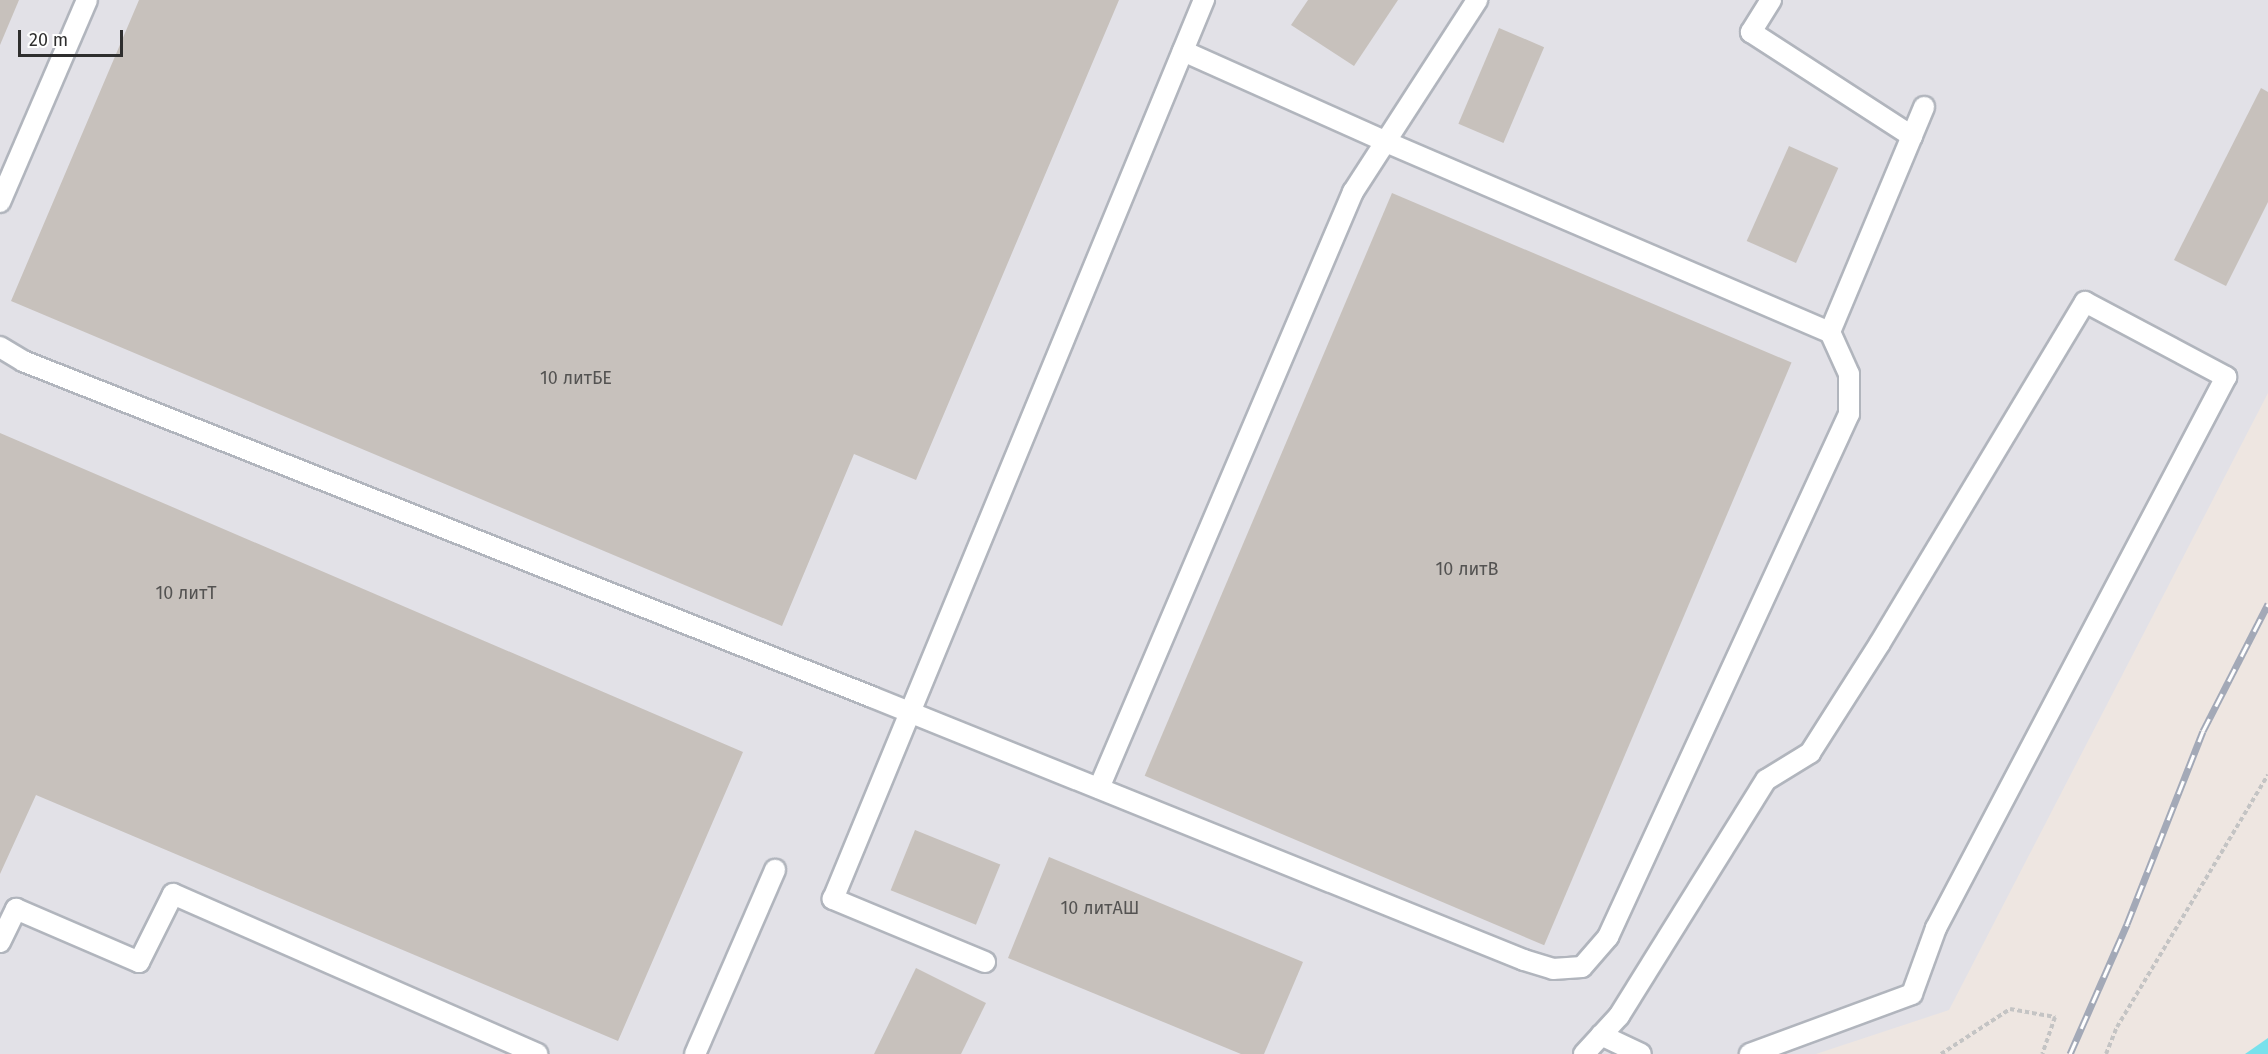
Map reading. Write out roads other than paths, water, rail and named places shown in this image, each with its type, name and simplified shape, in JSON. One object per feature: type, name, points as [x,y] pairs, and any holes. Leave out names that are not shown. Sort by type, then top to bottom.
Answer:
[{"type":"lane","points":[[0,202],[87,0]]},
{"type":"lane","points":[[986,962],[833,899],[1204,0]]},
{"type":"lane","points":[[1099,788],[1353,192],[1477,0]]},
{"type":"lane","points":[[1771,0],[1751,32],[1912,136]]},
{"type":"lane","points":[[0,347],[23,362],[911,712],[1524,960],[1553,969],[1582,967],[1608,937],[1849,414],[1849,374],[1830,332],[1386,142],[1183,51]]},
{"type":"lane","points":[[1830,332],[1924,107]]},
{"type":"lane","points":[[1584,1054],[1619,1016],[1766,780],[1810,753],[1880,643],[2085,302],[2226,377],[1936,928],[1912,994],[1750,1054]]},
{"type":"lane","points":[[695,1054],[775,870]]},
{"type":"lane","points":[[0,942],[15,909],[139,962],[173,894],[537,1054]]},
{"type":"lane","points":[[1601,1035],[1641,1054]]},
{"type":"water","points":[[2268,1038],[2268,1054],[2245,1054]]},
{"type":"railway","points":[[2070,1054],[2127,924],[2203,731],[2268,604]]}]
